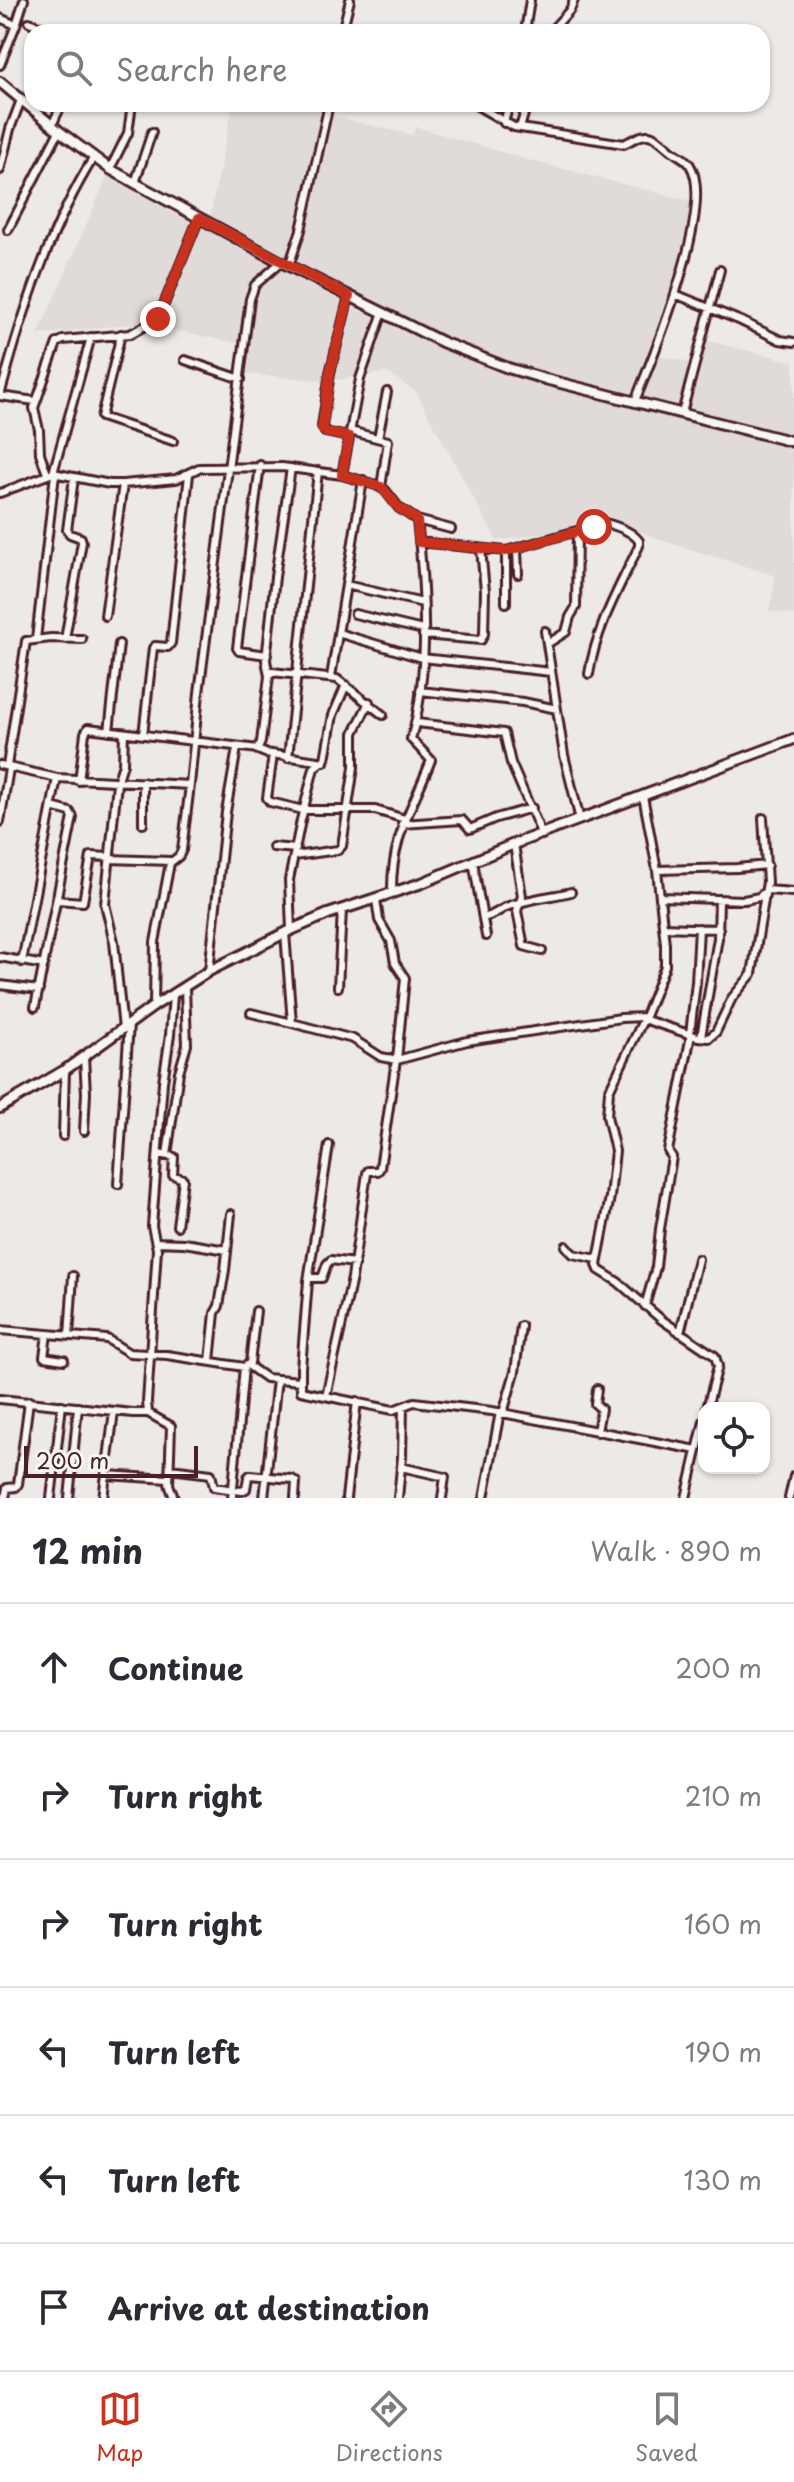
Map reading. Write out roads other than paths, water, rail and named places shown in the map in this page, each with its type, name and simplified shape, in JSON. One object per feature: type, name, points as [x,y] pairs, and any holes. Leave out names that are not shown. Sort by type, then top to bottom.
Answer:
[{"type":"street","points":[[0,65],[24,0]]},
{"type":"street","points":[[344,24],[350,0]]},
{"type":"street","points":[[526,24],[530,0]]},
{"type":"street","points":[[557,24],[570,10],[574,0]]},
{"type":"street","points":[[0,18],[16,25]]},
{"type":"street","points":[[29,22],[34,24]]},
{"type":"street","points":[[0,82],[24,102]]},
{"type":"street","points":[[0,170],[21,100]]},
{"type":"street","points":[[36,112],[110,169],[285,264],[442,342],[508,368],[794,442]]},
{"type":"street","points":[[8,230],[60,112]]},
{"type":"street","points":[[110,169],[128,133],[131,112]]},
{"type":"street","points":[[57,900],[83,902],[91,856],[171,861],[182,850],[251,294],[255,285],[285,264],[301,230],[327,112]]},
{"type":"street","points":[[487,112],[504,123],[520,128],[624,144],[642,134],[654,135],[690,164],[695,176],[693,224],[665,327],[635,401]]},
{"type":"street","points":[[504,123],[507,112]]},
{"type":"street","points":[[520,128],[525,112]]},
{"type":"street","points":[[135,183],[152,132]]},
{"type":"street","points":[[35,401],[0,396],[17,332],[55,231],[74,189],[94,157]]},
{"type":"street","points":[[52,474],[40,453],[35,401],[57,343],[134,333],[158,319],[199,218]]},
{"type":"street","points":[[682,413],[720,270]]},
{"type":"street","points":[[675,294],[780,340],[794,342]]},
{"type":"street","points":[[349,296],[330,373],[322,426],[325,432],[388,441],[381,487]]},
{"type":"street","points":[[342,475],[360,379],[383,312]]},
{"type":"street","points":[[121,334],[101,417],[173,441]]},
{"type":"street","points":[[36,639],[52,474],[91,337]]},
{"type":"street","points":[[185,360],[241,379]]},
{"type":"street","points":[[378,438],[387,392]]},
{"type":"street","points":[[0,493],[52,474],[123,484],[176,479],[199,468],[260,465],[318,471],[363,480],[381,487],[399,508],[417,520],[451,529]]},
{"type":"street","points":[[260,465],[237,648],[239,651],[267,655]]},
{"type":"street","points":[[255,749],[261,742],[280,531],[291,468]]},
{"type":"street","points":[[288,758],[318,471]]},
{"type":"street","points":[[143,735],[153,648],[170,646],[171,643],[189,474]]},
{"type":"street","points":[[65,639],[82,540],[67,530],[74,478]]},
{"type":"street","points":[[331,677],[363,480]]},
{"type":"street","points":[[105,616],[123,484]]},
{"type":"street","points":[[392,893],[393,863],[404,821],[431,760],[412,742],[417,723],[423,632],[417,520]]},
{"type":"street","points":[[419,542],[506,551],[605,523],[636,536],[639,541],[610,603],[593,652],[589,674]]},
{"type":"street","points":[[547,644],[566,632],[576,607],[577,532]]},
{"type":"street","points":[[355,614],[423,632],[481,640],[484,634],[485,591],[481,549]]},
{"type":"street","points":[[517,549],[518,574]]},
{"type":"street","points":[[506,551],[506,603]]},
{"type":"street","points":[[346,585],[423,603]]},
{"type":"street","points":[[545,631],[564,755],[580,820]]},
{"type":"street","points":[[338,633],[422,658],[551,672]]},
{"type":"street","points":[[0,822],[5,767],[25,643],[36,639],[82,639]]},
{"type":"street","points":[[109,731],[119,644]]},
{"type":"street","points":[[269,676],[275,672],[331,677],[383,715]]},
{"type":"street","points":[[292,1023],[289,880],[314,768],[324,762],[333,715],[346,685]]},
{"type":"street","points":[[420,691],[523,702],[557,709]]},
{"type":"street","points":[[273,847],[295,853],[340,848],[343,844],[354,767],[354,733],[369,702]]},
{"type":"street","points":[[417,723],[504,733],[511,763],[542,835]]},
{"type":"street","points":[[79,781],[86,730],[255,749],[288,758],[324,762]]},
{"type":"street","points":[[118,1184],[126,1027],[114,942],[105,904],[117,783],[123,764],[124,733]]},
{"type":"street","points":[[0,1108],[65,1070],[209,971],[288,932],[794,739]]},
{"type":"street","points":[[209,971],[226,812],[237,748]]},
{"type":"street","points":[[273,755],[268,800],[303,810],[375,810],[404,821],[462,820],[470,829],[532,808]]},
{"type":"street","points":[[5,767],[79,781],[190,785]]},
{"type":"street","points":[[22,962],[57,778]]},
{"type":"street","points":[[143,782],[143,824]]},
{"type":"street","points":[[643,796],[657,870],[665,966],[609,1091],[607,1116],[615,1151],[608,1209],[597,1259],[599,1270],[715,1356],[718,1361],[708,1402]]},
{"type":"street","points":[[35,1007],[73,814],[52,807]]},
{"type":"street","points":[[251,1013],[353,1039],[381,1057],[396,1060],[467,1041],[621,1018],[644,1018],[691,1035],[709,1038],[716,1032],[732,998],[752,974],[767,865],[763,818]]},
{"type":"street","points":[[514,844],[522,896],[517,911],[524,946],[542,951]]},
{"type":"street","points":[[154,1006],[156,931],[171,861]]},
{"type":"street","points":[[473,861],[486,936]]},
{"type":"street","points":[[657,870],[767,865]]},
{"type":"street","points":[[660,897],[752,899],[765,890],[794,892]]},
{"type":"street","points":[[483,918],[496,915],[504,908],[571,892]]},
{"type":"street","points":[[326,1396],[355,1263],[367,1173],[380,1168],[405,978],[395,963],[391,941],[379,920],[376,899]]},
{"type":"street","points":[[701,1037],[719,929],[719,899]]},
{"type":"street","points":[[338,987],[342,910]]},
{"type":"street","points":[[663,927],[719,929]]},
{"type":"street","points":[[645,1306],[654,1276],[670,1177],[670,1138],[691,1035],[699,928]]},
{"type":"street","points":[[0,957],[44,965]]},
{"type":"street","points":[[0,985],[39,990]]},
{"type":"street","points":[[167,1155],[179,1072],[187,1045],[185,987]]},
{"type":"street","points":[[148,1413],[156,1242],[152,1226],[173,995]]},
{"type":"street","points":[[84,1057],[84,1131]]},
{"type":"street","points":[[63,1136],[65,1070]]},
{"type":"street","points":[[329,1145],[309,1278],[300,1381],[303,1392],[393,1410],[414,1402],[424,1402],[502,1413],[697,1450]]},
{"type":"street","points":[[158,1154],[174,1157],[174,1176],[183,1180],[177,1226]]},
{"type":"street","points":[[210,1361],[231,1214]]},
{"type":"street","points":[[156,1242],[227,1250]]},
{"type":"street","points":[[566,1246],[573,1254],[597,1259]]},
{"type":"street","points":[[680,1333],[698,1259]]},
{"type":"street","points":[[309,1278],[322,1278],[331,1260],[355,1263]]},
{"type":"street","points":[[69,1336],[73,1276]]},
{"type":"street","points":[[233,1494],[256,1311]]},
{"type":"street","points":[[484,1498],[502,1413],[515,1372],[521,1326]]},
{"type":"street","points":[[0,1330],[107,1339],[129,1353],[247,1366],[263,1377],[300,1381]]},
{"type":"street","points":[[47,1334],[44,1357],[64,1360]]},
{"type":"street","points":[[264,1498],[277,1379]]},
{"type":"street","points":[[597,1389],[595,1404],[601,1409],[597,1432]]},
{"type":"street","points":[[0,1399],[148,1413],[171,1426],[169,1489],[174,1498]]},
{"type":"street","points":[[5,1498],[7,1488],[18,1484],[29,1401]]},
{"type":"street","points":[[346,1498],[357,1401]]},
{"type":"street","points":[[51,1498],[62,1405]]},
{"type":"street","points":[[69,1498],[78,1407]]},
{"type":"street","points":[[398,1498],[403,1407]]},
{"type":"street","points":[[103,1498],[114,1411]]},
{"type":"street","points":[[686,1498],[698,1446]]},
{"type":"street","points":[[401,1467],[445,1477],[442,1498]]},
{"type":"street","points":[[170,1469],[211,1474],[214,1487],[233,1494],[245,1490],[249,1475],[296,1480],[295,1498]]},
{"type":"street","points":[[106,1475],[169,1479]]},
{"type":"street","points":[[789,1498],[794,1476]]}]
